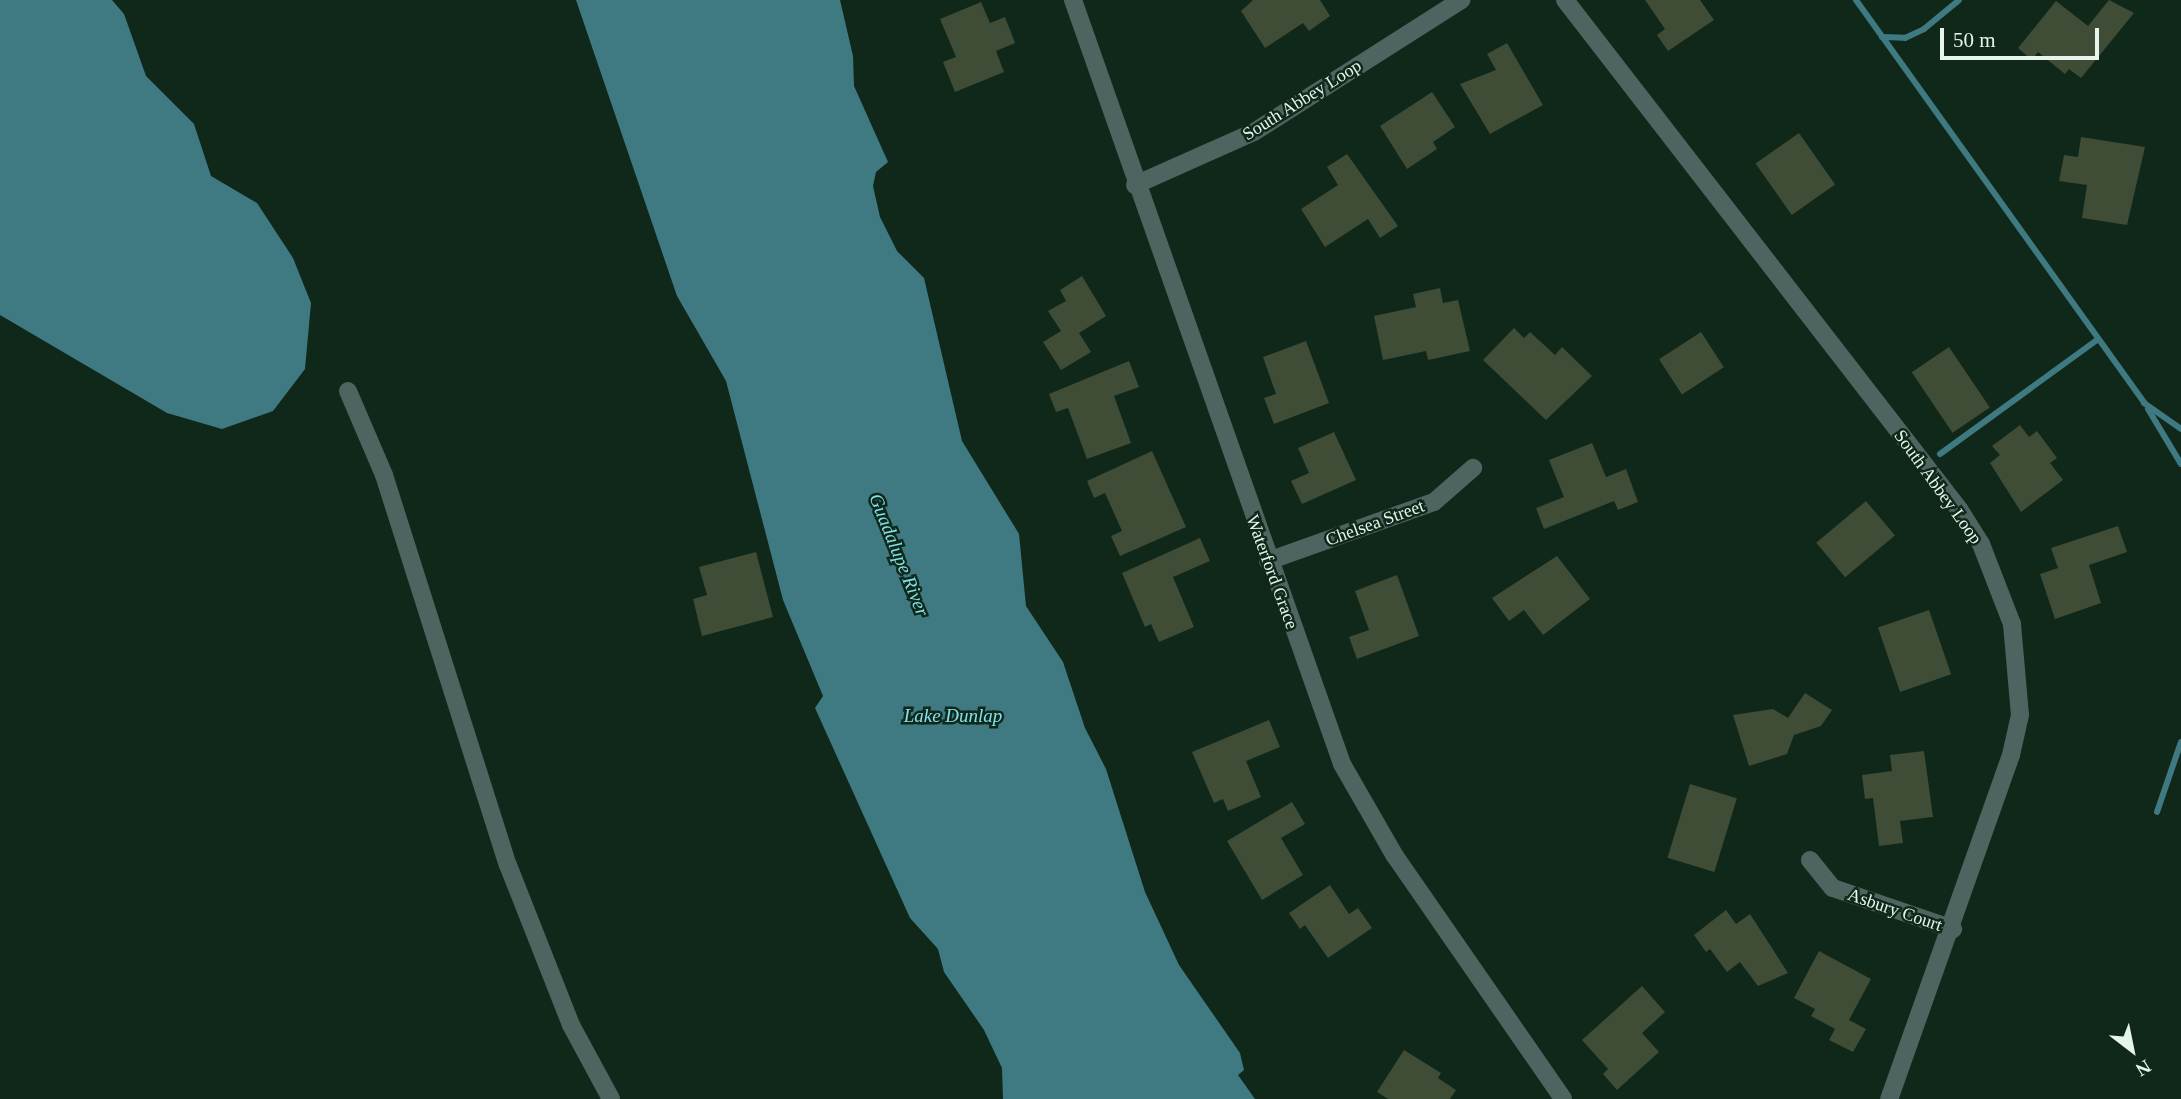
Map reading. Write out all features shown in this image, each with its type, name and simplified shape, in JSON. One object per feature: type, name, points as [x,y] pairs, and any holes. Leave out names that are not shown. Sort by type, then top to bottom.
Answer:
[{"type":"street","name":"Waterford Grace","points":[[1073,0],[1135,185],[1268,561],[1359,798],[1563,1099]]},
{"type":"street","name":"South Abbey Loop","points":[[1135,185],[1254,132],[1461,0]]},
{"type":"street","name":"South Abbey Loop","points":[[1565,0],[1959,509],[1997,579],[2012,624],[2020,715],[1952,929],[1889,1099]]},
{"type":"street","points":[[348,391],[388,489],[508,865],[570,1025],[611,1099]]},
{"type":"street","name":"Chelsea Street","points":[[1268,561],[1434,502],[1473,468]]},
{"type":"street","name":"Asbury Court","points":[[1810,860],[1833,888],[1952,929]]},
{"type":"water","points":[[0,0],[112,0],[124,14],[146,76],[194,124],[211,176],[257,203],[293,258],[311,303],[305,369],[273,411],[222,429],[167,413],[0,315]]},
{"type":"water","name":"Lake Dunlap","points":[[576,0],[840,0],[853,56],[854,86],[888,162],[876,172],[873,186],[880,217],[897,251],[924,278],[962,441],[1019,534],[1026,606],[1063,662],[1085,728],[1106,769],[1145,892],[1179,965],[1240,1053],[1244,1070],[1238,1075],[1255,1099],[1003,1099],[1002,1068],[984,1030],[944,972],[938,949],[910,918],[815,708],[823,696],[783,600],[726,381],[677,296]]},
{"type":"building","points":[[1253,0],[1320,0],[1330,16],[1309,31],[1303,23],[1265,48],[1241,11]]},
{"type":"building","points":[[1645,0],[1700,0],[1714,20],[1668,51],[1657,35],[1665,29]]},
{"type":"building","points":[[2109,0],[2134,13],[2081,78],[2069,69],[2065,74],[2038,52],[2032,60],[2018,48],[2056,1],[2088,26]]},
{"type":"building","points":[[981,2],[990,23],[1005,17],[1015,43],[996,51],[1004,72],[955,92],[943,62],[956,57],[940,19]]},
{"type":"building","points":[[1507,43],[1543,105],[1490,134],[1460,84],[1496,70],[1487,54]]},
{"type":"building","points":[[1432,92],[1455,127],[1433,142],[1437,149],[1407,169],[1380,126]]},
{"type":"building","points":[[1799,133],[1835,185],[1792,215],[1756,163]]},
{"type":"building","points":[[2081,137],[2145,147],[2127,225],[2082,218],[2087,185],[2059,181],[2064,155],[2078,157]]},
{"type":"building","points":[[1347,154],[1398,226],[1380,238],[1368,219],[1325,247],[1301,209],[1338,185],[1327,167]]},
{"type":"building","points":[[1082,276],[1106,316],[1079,333],[1091,352],[1061,370],[1043,342],[1061,331],[1048,311],[1066,301],[1060,290]]},
{"type":"building","points":[[1440,288],[1443,303],[1458,300],[1470,351],[1428,360],[1426,351],[1383,360],[1374,316],[1416,307],[1413,294]]},
{"type":"building","points":[[1514,328],[1524,338],[1530,332],[1555,355],[1562,347],[1592,376],[1546,420],[1483,360]]},
{"type":"building","points":[[1701,332],[1724,367],[1682,394],[1659,359]]},
{"type":"building","points":[[1306,341],[1329,403],[1274,424],[1264,398],[1276,394],[1263,357]]},
{"type":"building","points":[[1949,347],[1990,408],[1953,433],[1912,372]]},
{"type":"building","points":[[1129,361],[1139,387],[1114,396],[1131,443],[1087,459],[1068,408],[1056,412],[1049,394]]},
{"type":"building","points":[[2020,425],[2029,437],[2037,431],[2057,458],[2050,463],[2063,480],[2021,512],[1990,463],[2000,455],[1992,446]]},
{"type":"building","points":[[1334,432],[1356,480],[1302,504],[1291,481],[1309,473],[1298,448]]},
{"type":"building","points":[[1592,443],[1606,477],[1626,469],[1638,502],[1618,510],[1614,501],[1544,529],[1536,508],[1564,497],[1549,460]]},
{"type":"building","points":[[1152,451],[1186,527],[1120,556],[1111,536],[1122,531],[1105,493],[1094,498],[1087,481]]},
{"type":"building","points":[[1866,501],[1895,535],[1845,577],[1816,543]]},
{"type":"building","points":[[2118,526],[2127,552],[2089,565],[2101,603],[2055,619],[2040,574],[2058,568],[2051,548]]},
{"type":"building","points":[[1200,538],[1210,561],[1173,577],[1194,627],[1159,642],[1151,624],[1145,627],[1122,573]]},
{"type":"building","points":[[756,552],[773,617],[702,636],[693,599],[707,595],[699,567]]},
{"type":"building","points":[[1557,556],[1590,599],[1543,635],[1524,610],[1509,621],[1492,598]]},
{"type":"building","points":[[1397,575],[1419,636],[1357,659],[1349,637],[1369,630],[1355,591]]},
{"type":"building","points":[[1929,610],[1951,674],[1900,692],[1878,628]]},
{"type":"building","points":[[1805,693],[1832,710],[1821,726],[1794,735],[1787,754],[1749,766],[1733,715],[1773,709],[1788,718]]},
{"type":"building","points":[[1269,720],[1280,747],[1246,761],[1261,797],[1228,811],[1223,799],[1214,803],[1192,752]]},
{"type":"building","points":[[1924,751],[1933,817],[1900,821],[1903,843],[1879,846],[1873,798],[1865,799],[1862,775],[1892,771],[1890,755]]},
{"type":"building","points":[[1690,784],[1737,798],[1714,872],[1667,858]]},
{"type":"building","points":[[1292,802],[1305,824],[1281,838],[1303,875],[1262,900],[1227,841]]},
{"type":"building","points":[[1330,885],[1349,914],[1358,908],[1372,928],[1328,958],[1305,925],[1300,929],[1289,913]]},
{"type":"building","points":[[1726,910],[1736,924],[1750,914],[1788,973],[1758,986],[1740,962],[1727,972],[1710,949],[1706,952],[1694,935]]},
{"type":"building","points":[[1819,951],[1871,979],[1849,1020],[1866,1029],[1853,1052],[1829,1040],[1835,1029],[1811,1016],[1815,1009],[1794,998]]},
{"type":"building","points":[[1642,986],[1665,1012],[1642,1033],[1659,1052],[1617,1090],[1603,1074],[1608,1069],[1582,1040]]},
{"type":"building","points":[[1404,1050],[1441,1073],[1438,1078],[1456,1090],[1450,1099],[1388,1099],[1377,1092]]},
{"type":"waterway","points":[[1856,0],[2144,403],[2181,429]]},
{"type":"waterway","points":[[1882,37],[1905,38],[1924,29],[1959,0]]},
{"type":"waterway","points":[[1940,454],[2098,339]]},
{"type":"waterway","points":[[2148,409],[2181,464]]},
{"type":"waterway","points":[[2157,812],[2181,742]]},
{"type":"water label","name":"Guadalupe River","points":[[899,555]]}]
